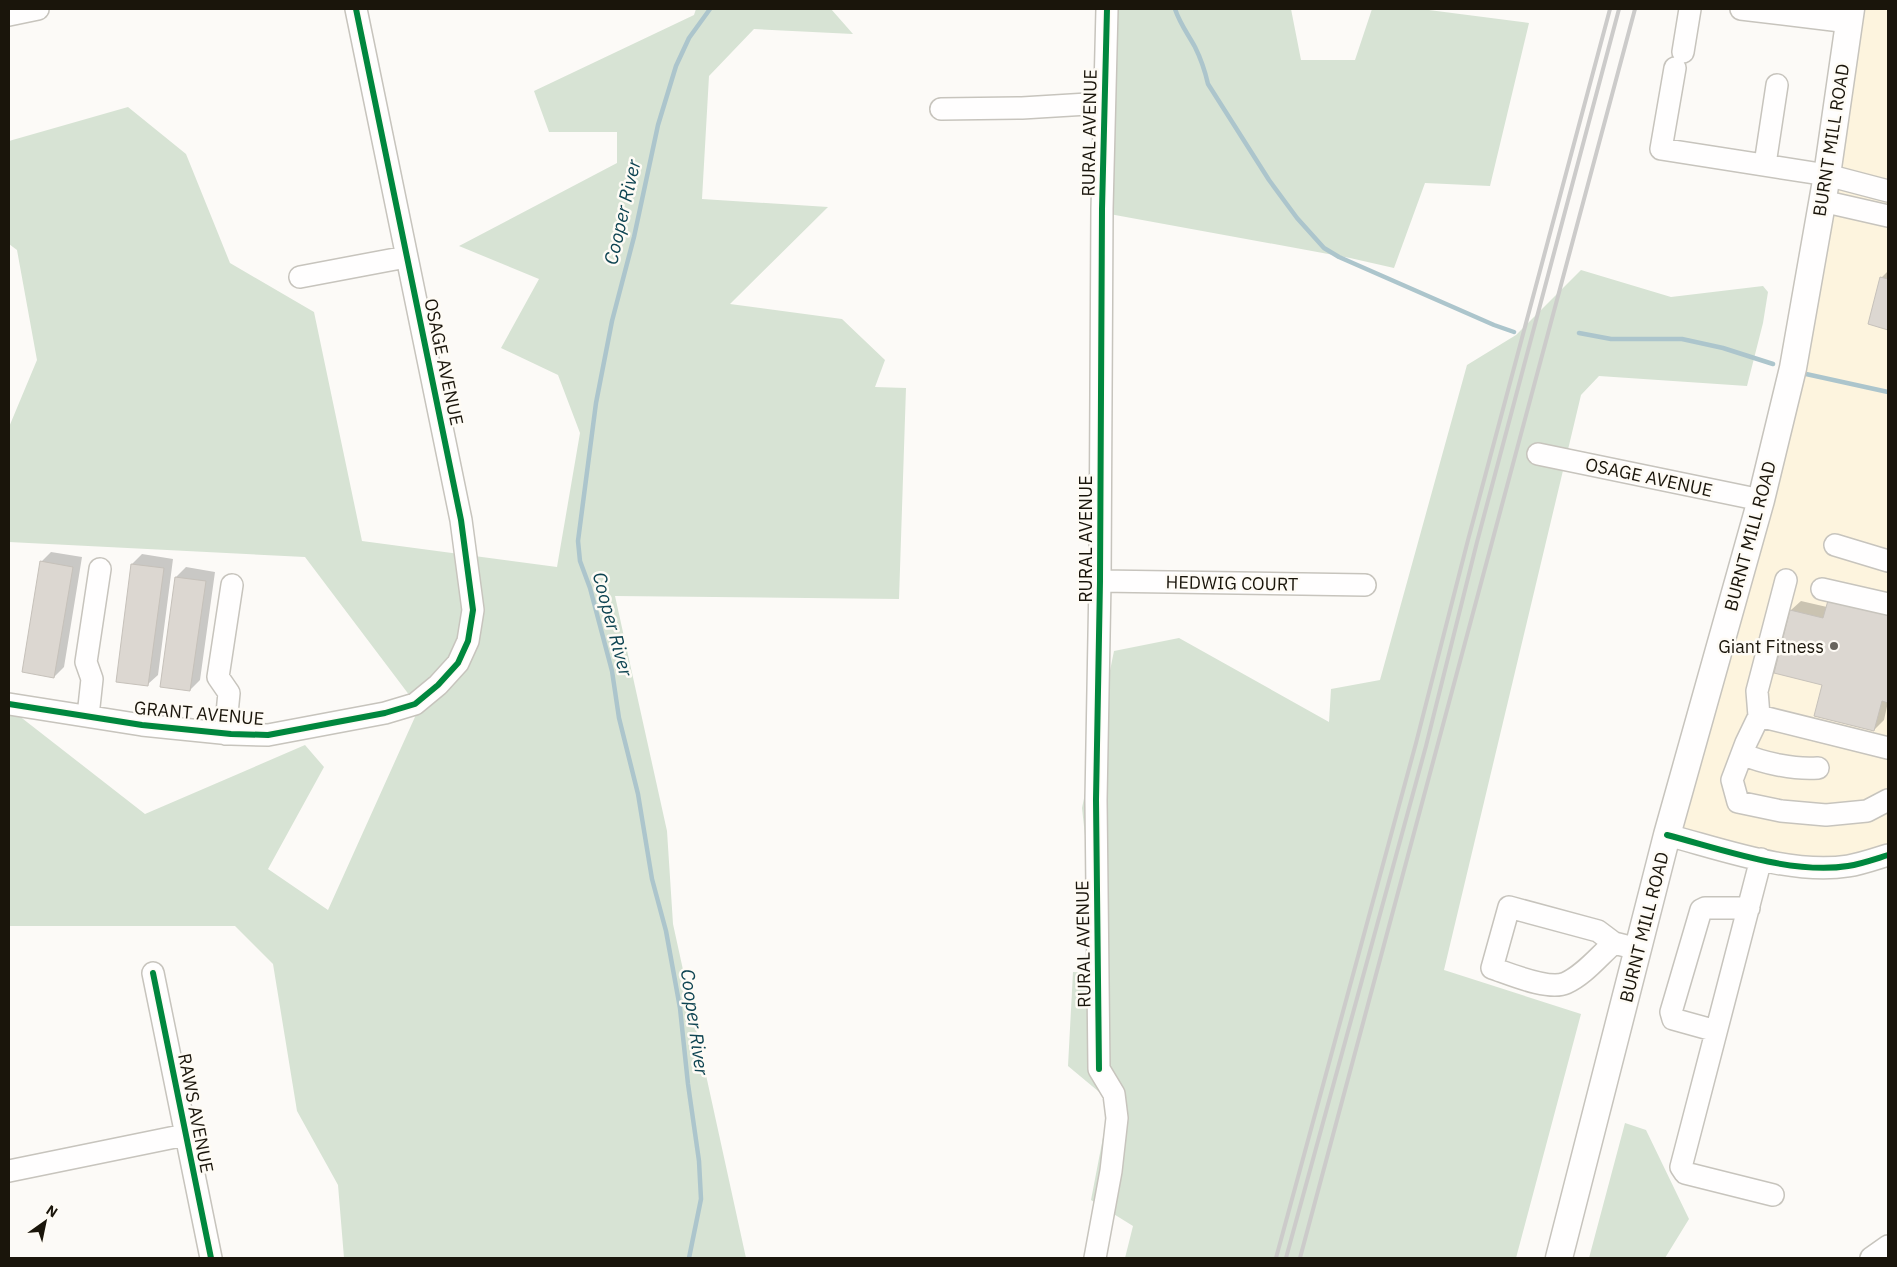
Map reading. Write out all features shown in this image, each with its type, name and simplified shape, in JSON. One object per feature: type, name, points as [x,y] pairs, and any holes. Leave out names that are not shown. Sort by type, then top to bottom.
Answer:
[{"type":"main road","name":"BURNT MILL ROAD","points":[[1558,1258],[1626,946],[1667,835],[1761,500],[1793,368],[1827,175],[1850,15]]},
{"type":"street","points":[[9,15],[38,9]]},
{"type":"street","name":"OSAGE AVENUE","points":[[356,9],[461,520],[472,610],[468,641],[458,663],[438,685],[415,704]]},
{"type":"street","name":"RURAL AVENUE","points":[[1095,1258],[1111,1171],[1117,1118],[1114,1094],[1099,1069],[1096,800],[1100,581],[1102,218],[1107,9]]},
{"type":"street","points":[[1690,9],[1661,149],[1827,175],[1888,191]]},
{"type":"street","points":[[1741,9],[1850,15]]},
{"type":"street","points":[[1765,164],[1777,85]]},
{"type":"street","points":[[941,109],[1022,108],[1104,103]]},
{"type":"street","points":[[1822,201],[1888,216]]},
{"type":"street","points":[[300,277],[406,257]]},
{"type":"street","name":"OSAGE AVENUE","points":[[1538,454],[1761,500]]},
{"type":"street","points":[[1835,545],[1888,561]]},
{"type":"street","points":[[88,716],[92,679],[86,662],[100,569]]},
{"type":"street","points":[[1786,580],[1757,691],[1759,716],[1732,780],[1738,802],[1780,812],[1826,815],[1867,811],[1888,800]]},
{"type":"street","name":"HEDWIG COURT","points":[[1100,581],[1364,585]]},
{"type":"street","points":[[225,734],[229,693],[218,676],[232,585]]},
{"type":"street","points":[[1822,589],[1888,604]]},
{"type":"street","name":"GRANT AVENUE","points":[[9,704],[142,725],[225,734],[268,735],[385,713],[415,704]]},
{"type":"street","points":[[1759,716],[1888,748]]},
{"type":"street","points":[[1742,754],[1760,762],[1805,769],[1818,768]]},
{"type":"street","points":[[1667,835],[1788,865],[1820,868],[1848,866],[1888,855]]},
{"type":"street","points":[[1761,859],[1681,1167],[1685,1173],[1773,1196]]},
{"type":"street","points":[[1509,906],[1598,931],[1626,946],[1564,984],[1550,985],[1492,968],[1509,906]]},
{"type":"street","points":[[1716,1031],[1673,1018],[1671,1012],[1701,910],[1705,908],[1748,908]]},
{"type":"street","name":"RAWS AVENUE","points":[[152,973],[211,1258]]},
{"type":"street","points":[[9,1171],[185,1135]]},
{"type":"street","points":[[1871,1258],[1888,1246]]},
{"type":"shaded area","points":[[1851,9],[1888,9],[1888,855],[1848,866],[1667,835],[1761,500]]},
{"type":"green space","points":[[696,9],[831,9],[853,34],[754,29],[709,76],[702,199],[828,207],[730,304],[842,319],[885,360],[875,387],[906,388],[899,599],[615,596],[667,831],[673,924],[746,1258],[344,1258],[338,1185],[297,1111],[273,964],[235,926],[9,926],[9,708],[145,814],[305,745],[324,767],[268,869],[328,910],[419,708],[305,557],[9,542],[9,427],[37,360],[17,250],[9,244],[9,141],[128,107],[186,154],[230,263],[314,312],[362,541],[557,567],[580,433],[558,375],[501,348],[539,279],[459,246],[617,163],[617,132],[549,132],[534,91],[694,15]]},
{"type":"green space","points":[[1109,9],[1291,9],[1301,60],[1355,60],[1372,9],[1421,9],[1529,23],[1490,186],[1425,183],[1394,268],[1350,258],[1104,213]]},
{"type":"green space","points":[[1581,270],[1671,297],[1763,286],[1768,292],[1763,323],[1747,386],[1599,376],[1581,395],[1444,970],[1581,1014],[1516,1258],[1125,1258],[1133,1226],[1091,1200],[1110,1101],[1068,1066],[1073,972],[1096,973],[1093,909],[1082,808],[1114,651],[1179,638],[1329,722],[1331,689],[1380,680],[1467,365],[1516,335]]},
{"type":"green space","points":[[1625,1123],[1646,1130],[1689,1219],[1665,1258],[1589,1258]]},
{"type":"building","points":[[1880,277],[1888,279],[1888,330],[1868,324]]},
{"type":"building","points":[[40,561],[73,567],[54,678],[22,672]]},
{"type":"building","points":[[131,564],[164,568],[148,686],[116,682]]},
{"type":"building","points":[[175,577],[206,581],[190,691],[160,687]]},
{"type":"building","name":"Giant Fitness","points":[[1829,597],[1888,612],[1888,703],[1882,701],[1874,731],[1814,716],[1822,685],[1774,673],[1790,610],[1823,618]]},
{"type":"waterway","name":"Cooper River","points":[[689,1258],[701,1199],[699,1161],[680,1008],[666,931],[652,879],[638,794],[619,718],[612,671],[590,588],[580,561],[578,541],[596,403],[612,321],[634,237],[658,125],[676,66],[689,38],[710,9]]},
{"type":"waterway","points":[[1175,9],[1203,65],[1208,84],[1269,180],[1297,218],[1324,248],[1339,257],[1514,332]]},
{"type":"waterway","points":[[1579,333],[1611,339],[1682,339],[1723,348],[1773,364]]},
{"type":"waterway","points":[[1806,374],[1888,392]]},
{"type":"railway","points":[[1276,1258],[1416,743],[1468,540],[1610,9]]},
{"type":"railway","points":[[1286,1258],[1426,746],[1477,542],[1619,9]]},
{"type":"railway","points":[[1300,1258],[1635,9]]},
{"type":"cycle path","points":[[9,704],[142,725],[231,734],[268,735],[385,713],[415,704],[438,685],[458,663],[468,641],[473,610],[461,520],[356,9]]},
{"type":"cycle path","points":[[1099,1069],[1096,800],[1100,581],[1102,209],[1107,9]]},
{"type":"cycle path","points":[[1667,835],[1757,859],[1804,867],[1848,866],[1888,855]]},
{"type":"cycle path","points":[[153,973],[211,1258]]},
{"type":"place","name":"Giant Fitness","points":[[1834,646]]}]
